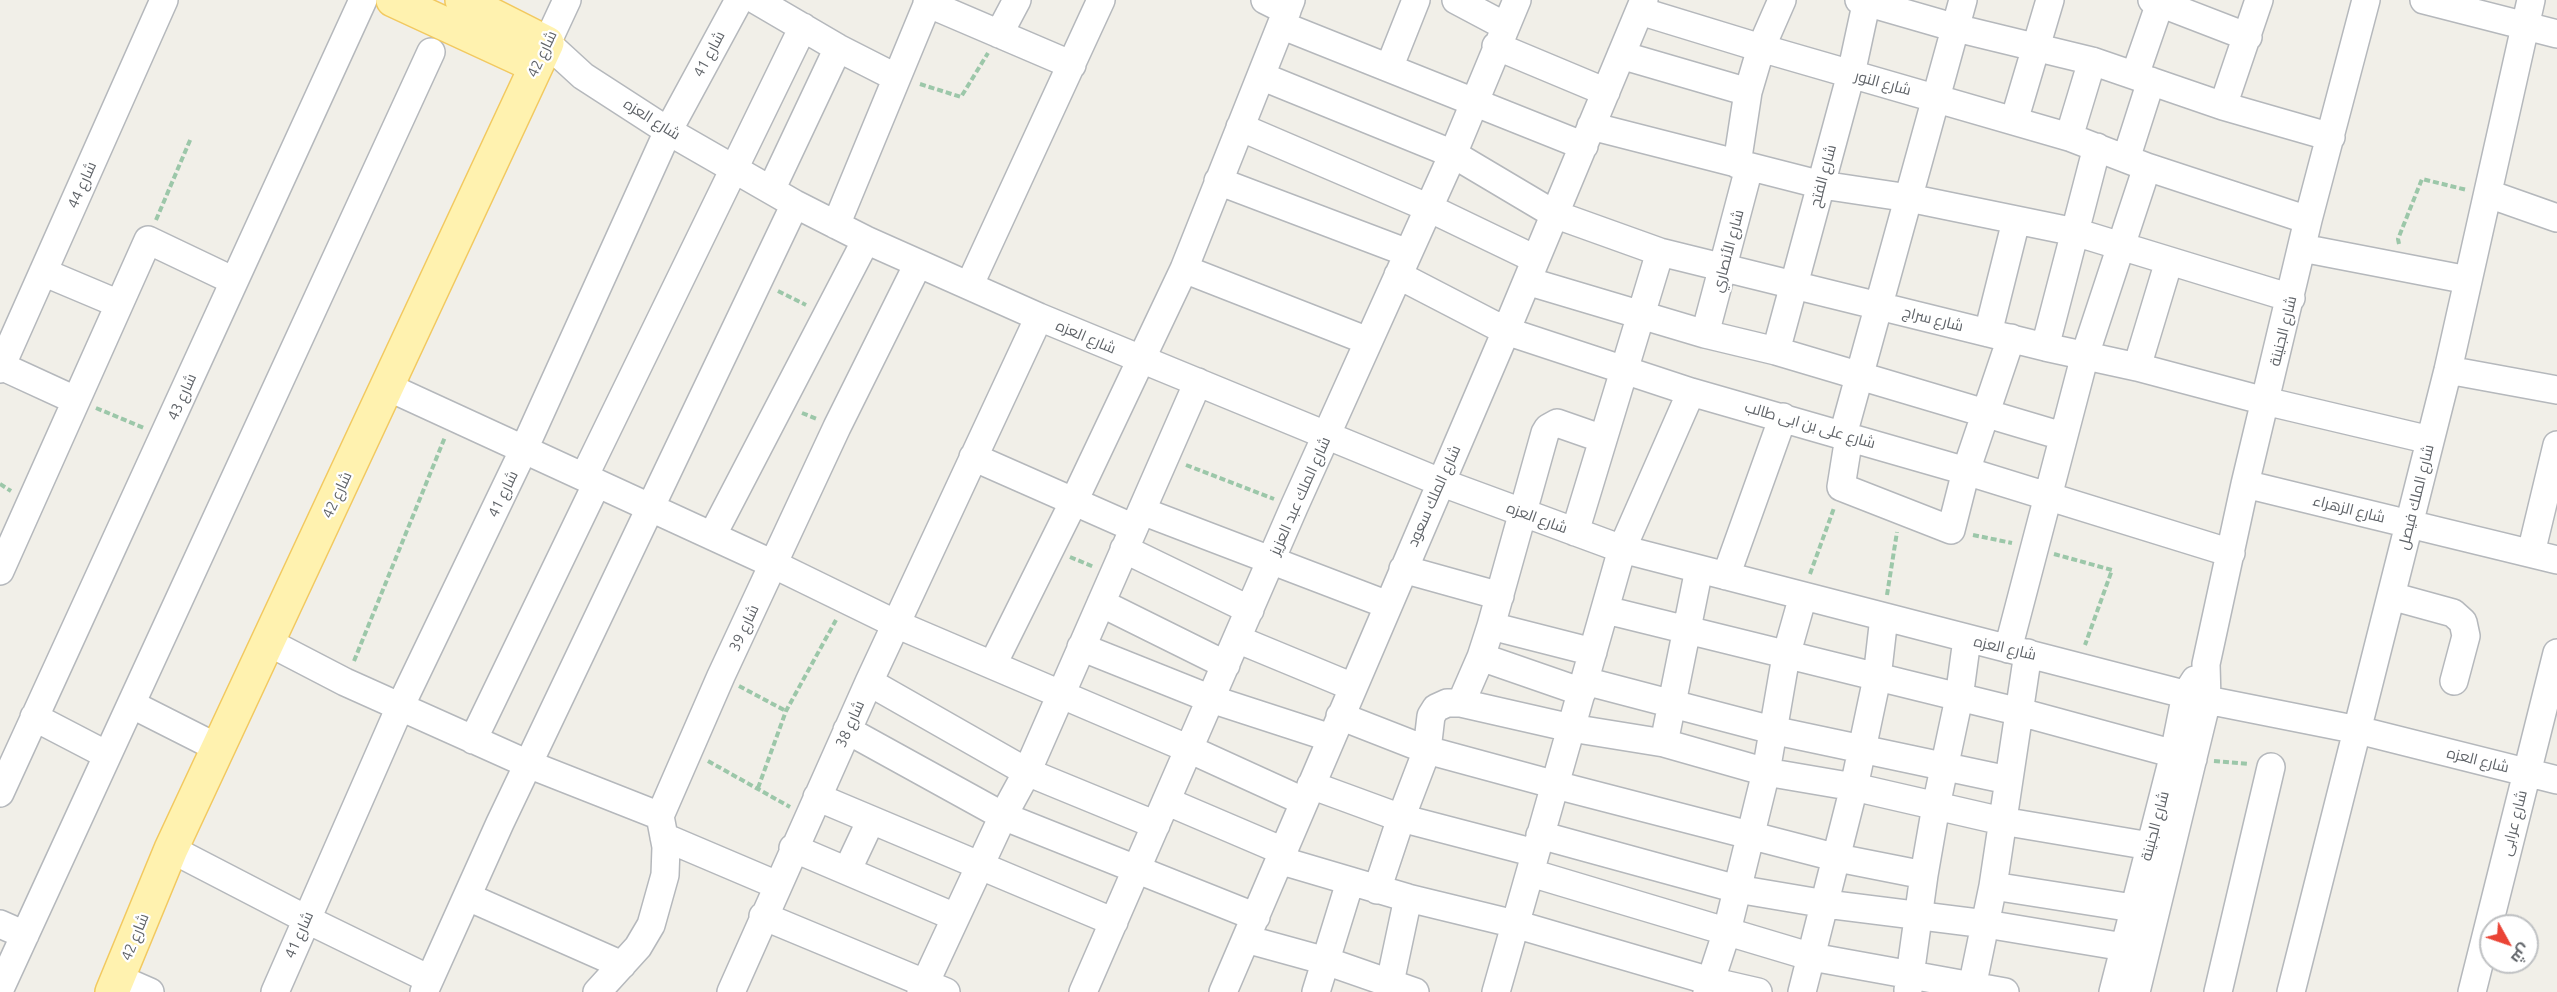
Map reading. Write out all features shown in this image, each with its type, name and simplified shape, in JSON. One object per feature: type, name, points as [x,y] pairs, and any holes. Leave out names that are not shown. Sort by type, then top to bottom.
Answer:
[{"type":"main road","name":"شارع العزه","points":[[393,0],[542,55]]},
{"type":"main road","name":"شارع العزه","points":[[462,0],[542,55]]},
{"type":"main road","name":"شارع 42","points":[[115,985],[171,849],[542,55]]},
{"type":"street","name":"شارع 44","points":[[1,368],[164,0]]},
{"type":"street","name":"شارع 43","points":[[0,793],[6,763],[34,717],[363,0]]},
{"type":"street","name":"شارع 42","points":[[542,55],[567,0]]},
{"type":"street","name":"شارع 41","points":[[274,992],[400,707],[524,449],[668,130],[739,0]]},
{"type":"street","points":[[756,0],[838,48],[895,77]]},
{"type":"street","points":[[999,34],[1017,0]]},
{"type":"street","points":[[969,284],[1101,0]]},
{"type":"street","points":[[1389,68],[1416,0]]},
{"type":"street","points":[[1456,0],[1501,36],[1606,92]]},
{"type":"street","name":"شارع الملك عبد العزيز","points":[[1083,992],[1294,507],[1453,154],[1516,0]]},
{"type":"street","name":"شارع الأنصاري","points":[[1705,334],[1724,268],[1743,166],[1748,92],[1761,48],[1782,0]]},
{"type":"street","points":[[1963,0],[1846,436],[1841,487],[1951,530],[1966,471],[1985,414],[2016,221]]},
{"type":"street","points":[[2014,121],[2050,0]]},
{"type":"street","points":[[2223,106],[2259,0]]},
{"type":"street","name":"شارع الجنينة","points":[[2136,992],[2183,757],[2206,664],[2245,484],[2308,220],[2366,0]]},
{"type":"street","points":[[2424,0],[2557,34]]},
{"type":"street","name":"شارع الملك فيصل","points":[[2291,992],[2448,370],[2531,0]]},
{"type":"street","points":[[1865,1],[1956,28],[2092,61],[2223,106],[2331,137]]},
{"type":"street","name":"شارع الفتح","points":[[1776,351],[1851,74],[1865,1]]},
{"type":"street","points":[[836,225],[895,77],[928,2],[1072,66]]},
{"type":"street","points":[[1972,989],[1994,886],[2008,780],[2020,712],[2018,651],[2034,548],[2062,436],[2120,247],[2136,163],[2143,78],[2165,3],[2248,37]]},
{"type":"street","name":"شارع النور","points":[[1642,5],[1761,48],[2069,137],[2136,163],[2308,220]]},
{"type":"street","name":"شارع الملك سعود","points":[[1223,992],[1506,331],[1642,5]]},
{"type":"street","points":[[993,664],[1074,501],[1139,359],[1184,269],[1261,76],[1281,9],[1389,68],[1473,101],[1588,136],[1743,166],[1822,185],[1909,198],[2075,232],[2291,298]]},
{"type":"street","points":[[473,740],[733,167],[803,27]]},
{"type":"street","points":[[771,190],[838,48]]},
{"type":"street","points":[[0,989],[431,52]]},
{"type":"street","name":"شارع العزه","points":[[542,55],[583,76],[668,130],[795,204],[918,264],[1139,359],[1328,434],[1440,482],[1622,549],[2197,697],[2358,730],[2557,780]]},
{"type":"street","points":[[1621,55],[1748,92]]},
{"type":"street","points":[[2069,137],[2092,61]]},
{"type":"street","name":"شارع سراج","points":[[1261,76],[1453,154],[1554,214],[1660,252],[2430,440]]},
{"type":"street","points":[[1240,127],[1429,208],[1531,270],[1641,315],[1705,334],[1776,351],[2062,436]]},
{"type":"street","points":[[2045,347],[2097,147]]},
{"type":"street","name":"شارع على بن ابى طالب","points":[[1218,181],[1403,264],[1506,331],[1691,392],[1966,471],[2230,553]]},
{"type":"street","points":[[2489,194],[2557,218]]},
{"type":"street","points":[[171,849],[426,985],[528,764],[795,204]]},
{"type":"street","points":[[0,570],[148,240],[234,281]]},
{"type":"street","points":[[712,536],[866,240]]},
{"type":"street","points":[[2302,248],[2468,280]]},
{"type":"street","points":[[1575,532],[1660,252]]},
{"type":"street","points":[[2137,367],[2169,261]]},
{"type":"street","name":"شارع 39","points":[[597,992],[638,947],[651,925],[665,874],[662,827],[689,750],[837,427],[918,264]]},
{"type":"street","points":[[1184,269],[1368,341]]},
{"type":"street","points":[[43,272],[119,304]]},
{"type":"street","name":"شارع 38","points":[[731,992],[869,681],[1039,317]]},
{"type":"street","points":[[1,368],[75,400]]},
{"type":"street","points":[[2448,370],[2557,390]]},
{"type":"street","points":[[763,916],[930,989],[955,917],[1003,816],[1027,772],[1198,382]]},
{"type":"street","points":[[388,387],[773,564],[896,624],[1189,749],[1307,793],[1536,854],[1826,904],[1986,924],[2124,947]]},
{"type":"street","points":[[1496,992],[1622,549],[1691,392]]},
{"type":"street","points":[[1726,576],[1783,417]]},
{"type":"street","points":[[1461,703],[1481,657],[1491,626],[1548,428],[1555,423],[1561,423],[1603,439]]},
{"type":"street","points":[[2531,553],[2557,445]]},
{"type":"street","points":[[973,457],[1133,529],[1250,610]]},
{"type":"street","name":"شارع الزهراء","points":[[2245,484],[2557,560]]},
{"type":"street","points":[[1133,529],[1272,559],[1388,605]]},
{"type":"street","points":[[1403,569],[1500,596]]},
{"type":"street","points":[[1664,743],[1700,569]]},
{"type":"street","points":[[1709,987],[1727,931],[1766,772],[1786,656],[1803,596]]},
{"type":"street","points":[[2391,596],[2453,613],[2463,622],[2466,636],[2454,681]]},
{"type":"street","points":[[1101,603],[1226,665]]},
{"type":"street","points":[[1606,610],[2020,712],[2183,757]]},
{"type":"street","points":[[1802,992],[1838,858],[1854,787],[1877,678],[1884,617]]},
{"type":"street","points":[[1491,626],[1593,652]]},
{"type":"street","points":[[1237,639],[1353,687]]},
{"type":"street","points":[[1910,983],[1924,875],[1959,698],[1967,639]]},
{"type":"street","points":[[268,642],[345,682],[528,764],[662,827],[777,885]]},
{"type":"street","points":[[1081,647],[1211,699],[1427,750],[1838,858],[1924,875]]},
{"type":"street","name":"شارع عرابى","points":[[2472,992],[2557,653]]},
{"type":"street","points":[[1481,657],[1584,687],[1672,702],[1772,730],[1861,751],[2008,780]]},
{"type":"street","points":[[869,681],[1027,772],[1161,813],[1350,882],[1515,924],[1709,987],[1758,992]]},
{"type":"street","points":[[1377,890],[1427,750],[1433,712],[1443,704],[1461,703],[1571,728],[1664,743],[1766,772],[1854,787],[2002,821],[2150,846]]},
{"type":"street","points":[[131,704],[218,748]]},
{"type":"street","points":[[34,717],[108,755]]},
{"type":"street","points":[[847,730],[1003,816],[1136,870],[1251,928],[1398,989],[1408,898]]},
{"type":"street","name":"شارع الجنينة","points":[[2113,992],[2150,846],[2183,757]]},
{"type":"street","points":[[2218,992],[2271,767]]},
{"type":"street","points":[[812,807],[871,820],[1114,922]]},
{"type":"street","points":[[847,871],[871,820]]},
{"type":"street","points":[[793,848],[955,917]]},
{"type":"street","points":[[1536,854],[1727,931],[1812,957],[1910,983],[2005,992]]},
{"type":"street","points":[[1316,992],[1350,882]]},
{"type":"street","points":[[1994,886],[2133,908]]},
{"type":"street","points":[[468,897],[622,965]]},
{"type":"street","points":[[0,924],[25,935]]},
{"type":"street","points":[[115,985],[150,992]]},
{"type":"path","points":[[895,77],[961,97],[999,34]]},
{"type":"path","points":[[148,240],[191,138]]},
{"type":"path","points":[[2401,268],[2398,238],[2422,179],[2489,194]]},
{"type":"path","points":[[757,280],[825,315]]},
{"type":"path","points":[[75,400],[164,436]]},
{"type":"path","points":[[782,405],[837,427]]},
{"type":"path","points":[[345,682],[453,417]]},
{"type":"path","points":[[1166,457],[1294,507]]},
{"type":"path","points":[[1803,596],[1841,487]]},
{"type":"path","points":[[1884,617],[1900,510]]},
{"type":"path","points":[[1951,530],[2034,548],[2112,570],[2078,665]]},
{"type":"path","points":[[1050,549],[1113,575]]},
{"type":"path","points":[[758,788],[786,711],[847,600]]},
{"type":"path","points":[[721,676],[786,711]]},
{"type":"path","points":[[689,750],[758,788],[812,807]]},
{"type":"path","points":[[2183,757],[2271,767]]}]
